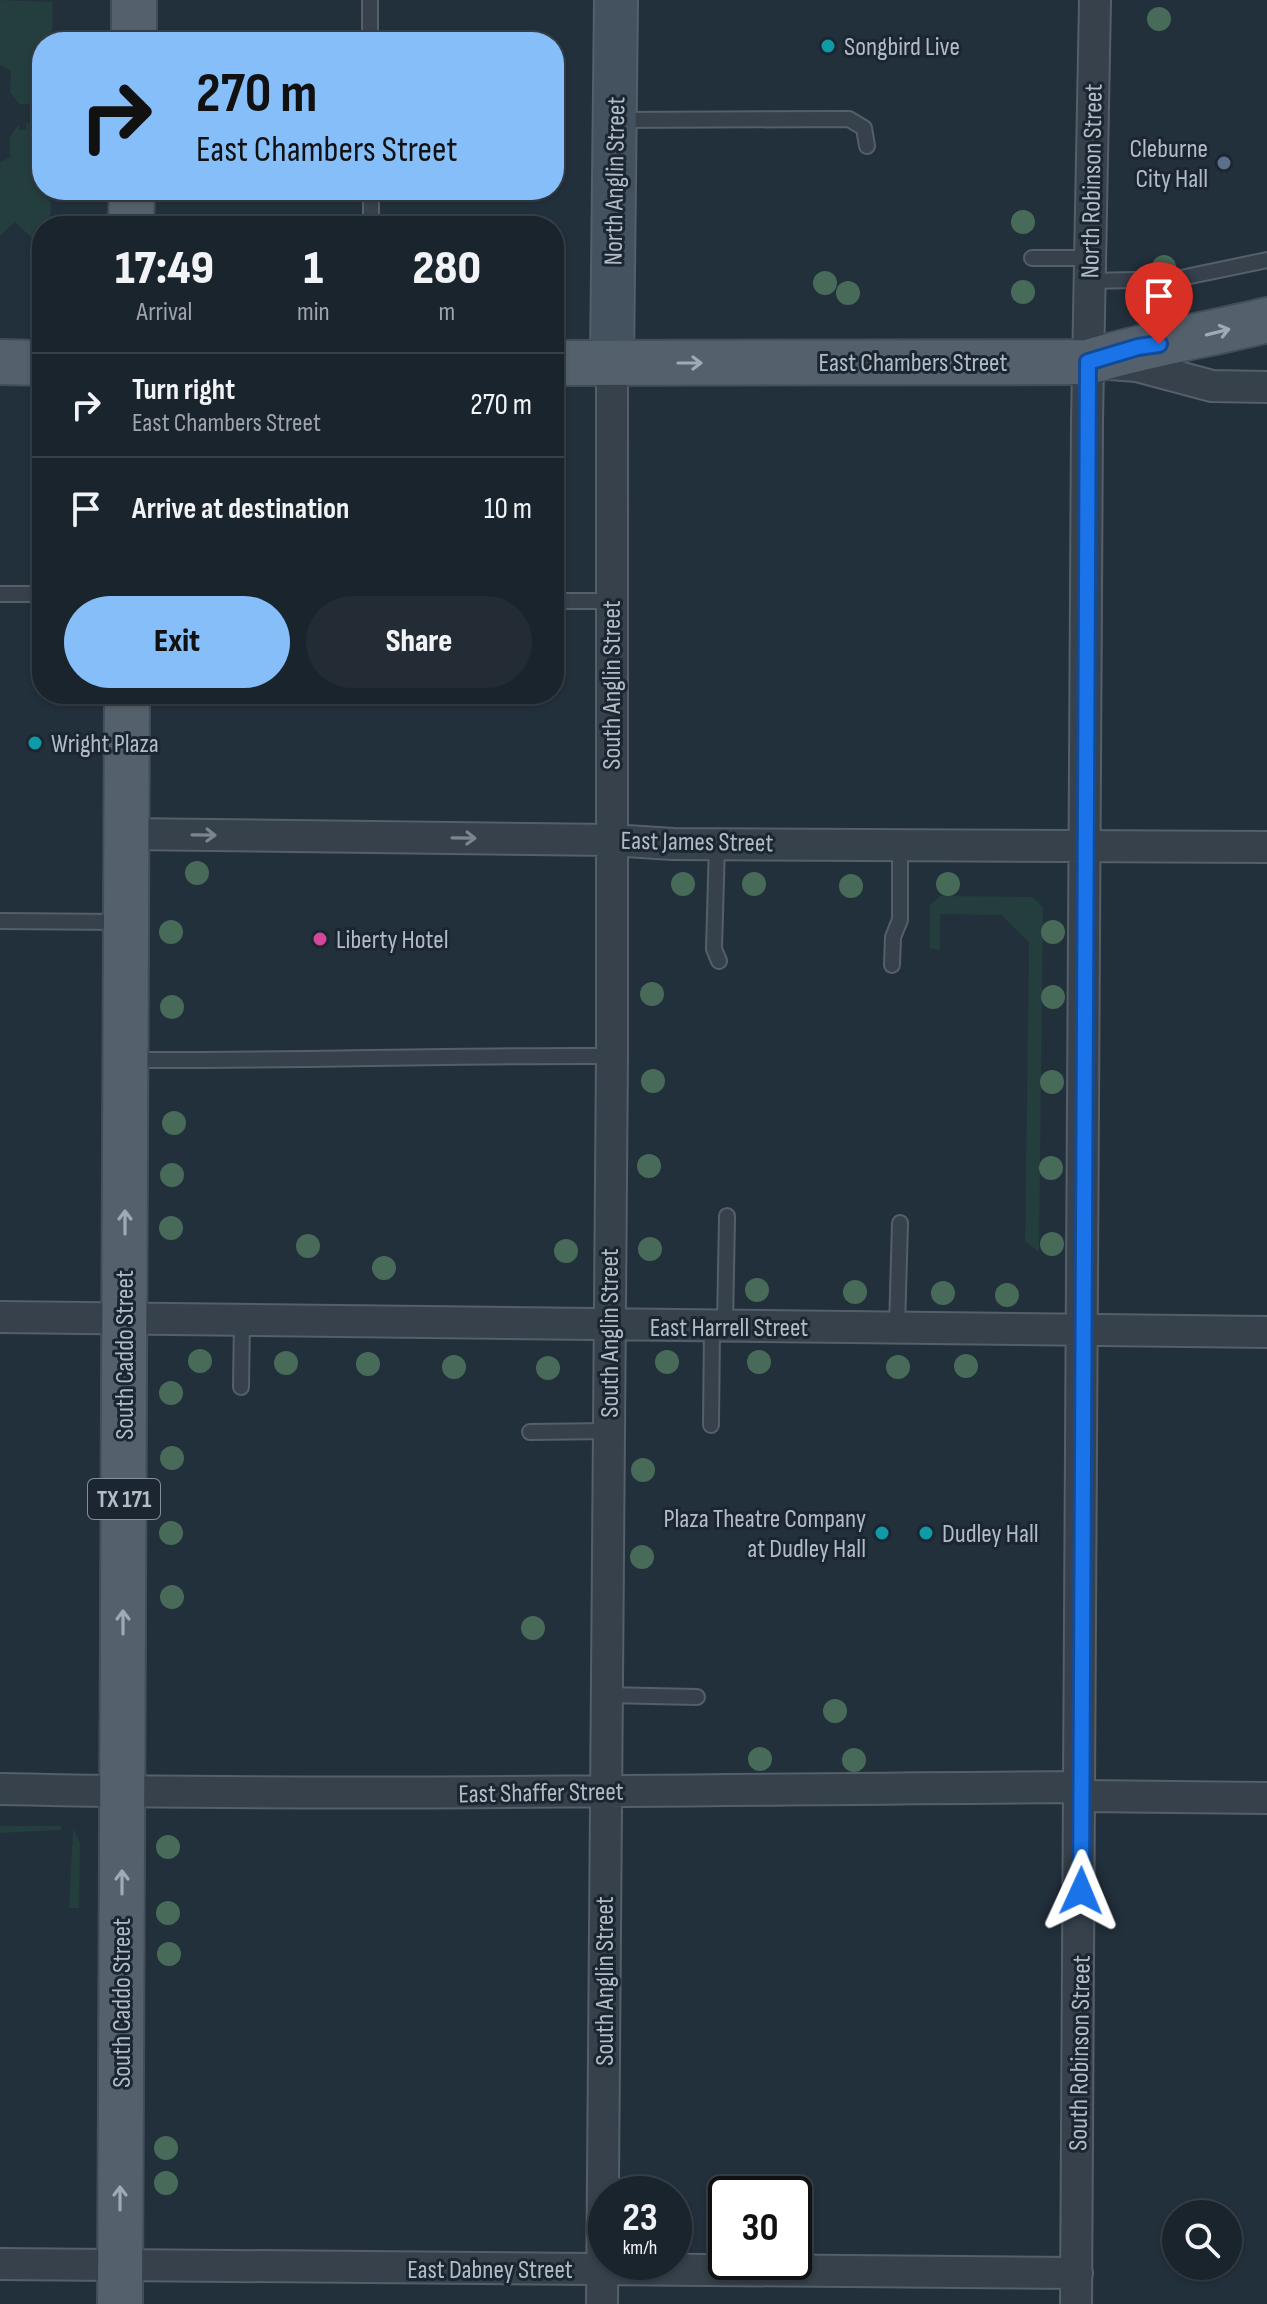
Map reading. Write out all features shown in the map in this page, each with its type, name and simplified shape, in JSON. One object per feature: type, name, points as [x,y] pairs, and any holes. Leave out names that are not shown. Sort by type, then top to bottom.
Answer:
[{"type":"main road","points":[[134,0],[134,32]]},
{"type":"main road","name":"East Chambers Street","points":[[564,363],[1088,362],[1138,347],[1181,342],[1267,320]]},
{"type":"main road","points":[[0,362],[32,363]]},
{"type":"main road","name":"South Caddo Street","points":[[120,2285],[127,704]]},
{"type":"street","name":"North Anglin Street","points":[[612,362],[616,0]]},
{"type":"street","name":"North Robinson Street","points":[[1088,362],[1095,0]]},
{"type":"street","name":"South Anglin Street","points":[[603,2176],[612,1056],[612,362]]},
{"type":"street","points":[[1088,362],[1137,366],[1212,386],[1267,387]]},
{"type":"street","name":"South Robinson Street","points":[[1076,2304],[1082,1792],[1081,1330],[1088,362]]},
{"type":"street","name":"East James Street","points":[[126,834],[717,844],[1267,847]]},
{"type":"street","name":"East Harrell Street","points":[[0,1317],[1267,1332]]},
{"type":"street","name":"East Shaffer Street","points":[[0,1789],[122,1792],[1082,1792],[1267,1798]]},
{"type":"street","name":"East Dabney Street","points":[[0,2264],[120,2285],[588,2270]]},
{"type":"street","name":"East Dabney Street","points":[[692,2271],[1077,2273]]},
{"type":"street","name":"South Anglin Street","points":[[602,2304],[603,2280]]},
{"type":"lane","points":[[370,0],[370,32]]},
{"type":"lane","points":[[615,120],[849,119],[864,128],[867,146]]},
{"type":"lane","points":[[1032,258],[1090,270],[1176,279],[1267,260]]},
{"type":"lane","points":[[0,594],[32,594]]},
{"type":"lane","points":[[564,601],[611,601]]},
{"type":"lane","points":[[892,965],[893,937],[900,920],[900,843]]},
{"type":"lane","points":[[717,844],[714,949],[719,961]]},
{"type":"lane","points":[[0,921],[126,922]]},
{"type":"lane","points":[[125,1060],[352,1060],[406,1055],[612,1056]]},
{"type":"lane","points":[[711,1425],[727,1216]]},
{"type":"lane","points":[[897,1328],[900,1223]]},
{"type":"lane","points":[[241,1387],[242,1320]]},
{"type":"lane","points":[[530,1432],[609,1431]]},
{"type":"lane","points":[[605,1695],[697,1697]]},
{"type":"green space","points":[[0,0],[53,2],[52,32],[32,32],[32,105],[19,104],[10,92],[11,71],[0,65]]},
{"type":"green space","points":[[26,123],[32,123],[32,200],[51,200],[50,216],[32,216],[32,238],[15,222],[0,236],[0,162],[10,157],[10,137],[19,124],[19,130],[26,130]]},
{"type":"green space","points":[[940,896],[1032,897],[1043,907],[1039,1252],[1025,1241],[1029,942],[1001,915],[940,914],[940,950],[930,948],[930,905]]},
{"type":"green space","points":[[0,1826],[61,1826],[61,1830],[0,1833]]},
{"type":"green space","points":[[73,1828],[80,1843],[79,1908],[69,1908]]},
{"type":"place","name":"Songbird Live","points":[[828,46]]},
{"type":"place","name":"Cleburne City Hall","points":[[1224,163]]},
{"type":"place","name":"Wright Plaza","points":[[35,743]]},
{"type":"place","name":"Liberty Hotel","points":[[320,939]]},
{"type":"place","name":"Plaza Theatre Company at Dudley Hall","points":[[882,1533]]},
{"type":"place","name":"Dudley Hall","points":[[926,1533]]},
{"type":"route","points":[[1081,1891],[1081,1330],[1088,362],[1159,344]]}]
